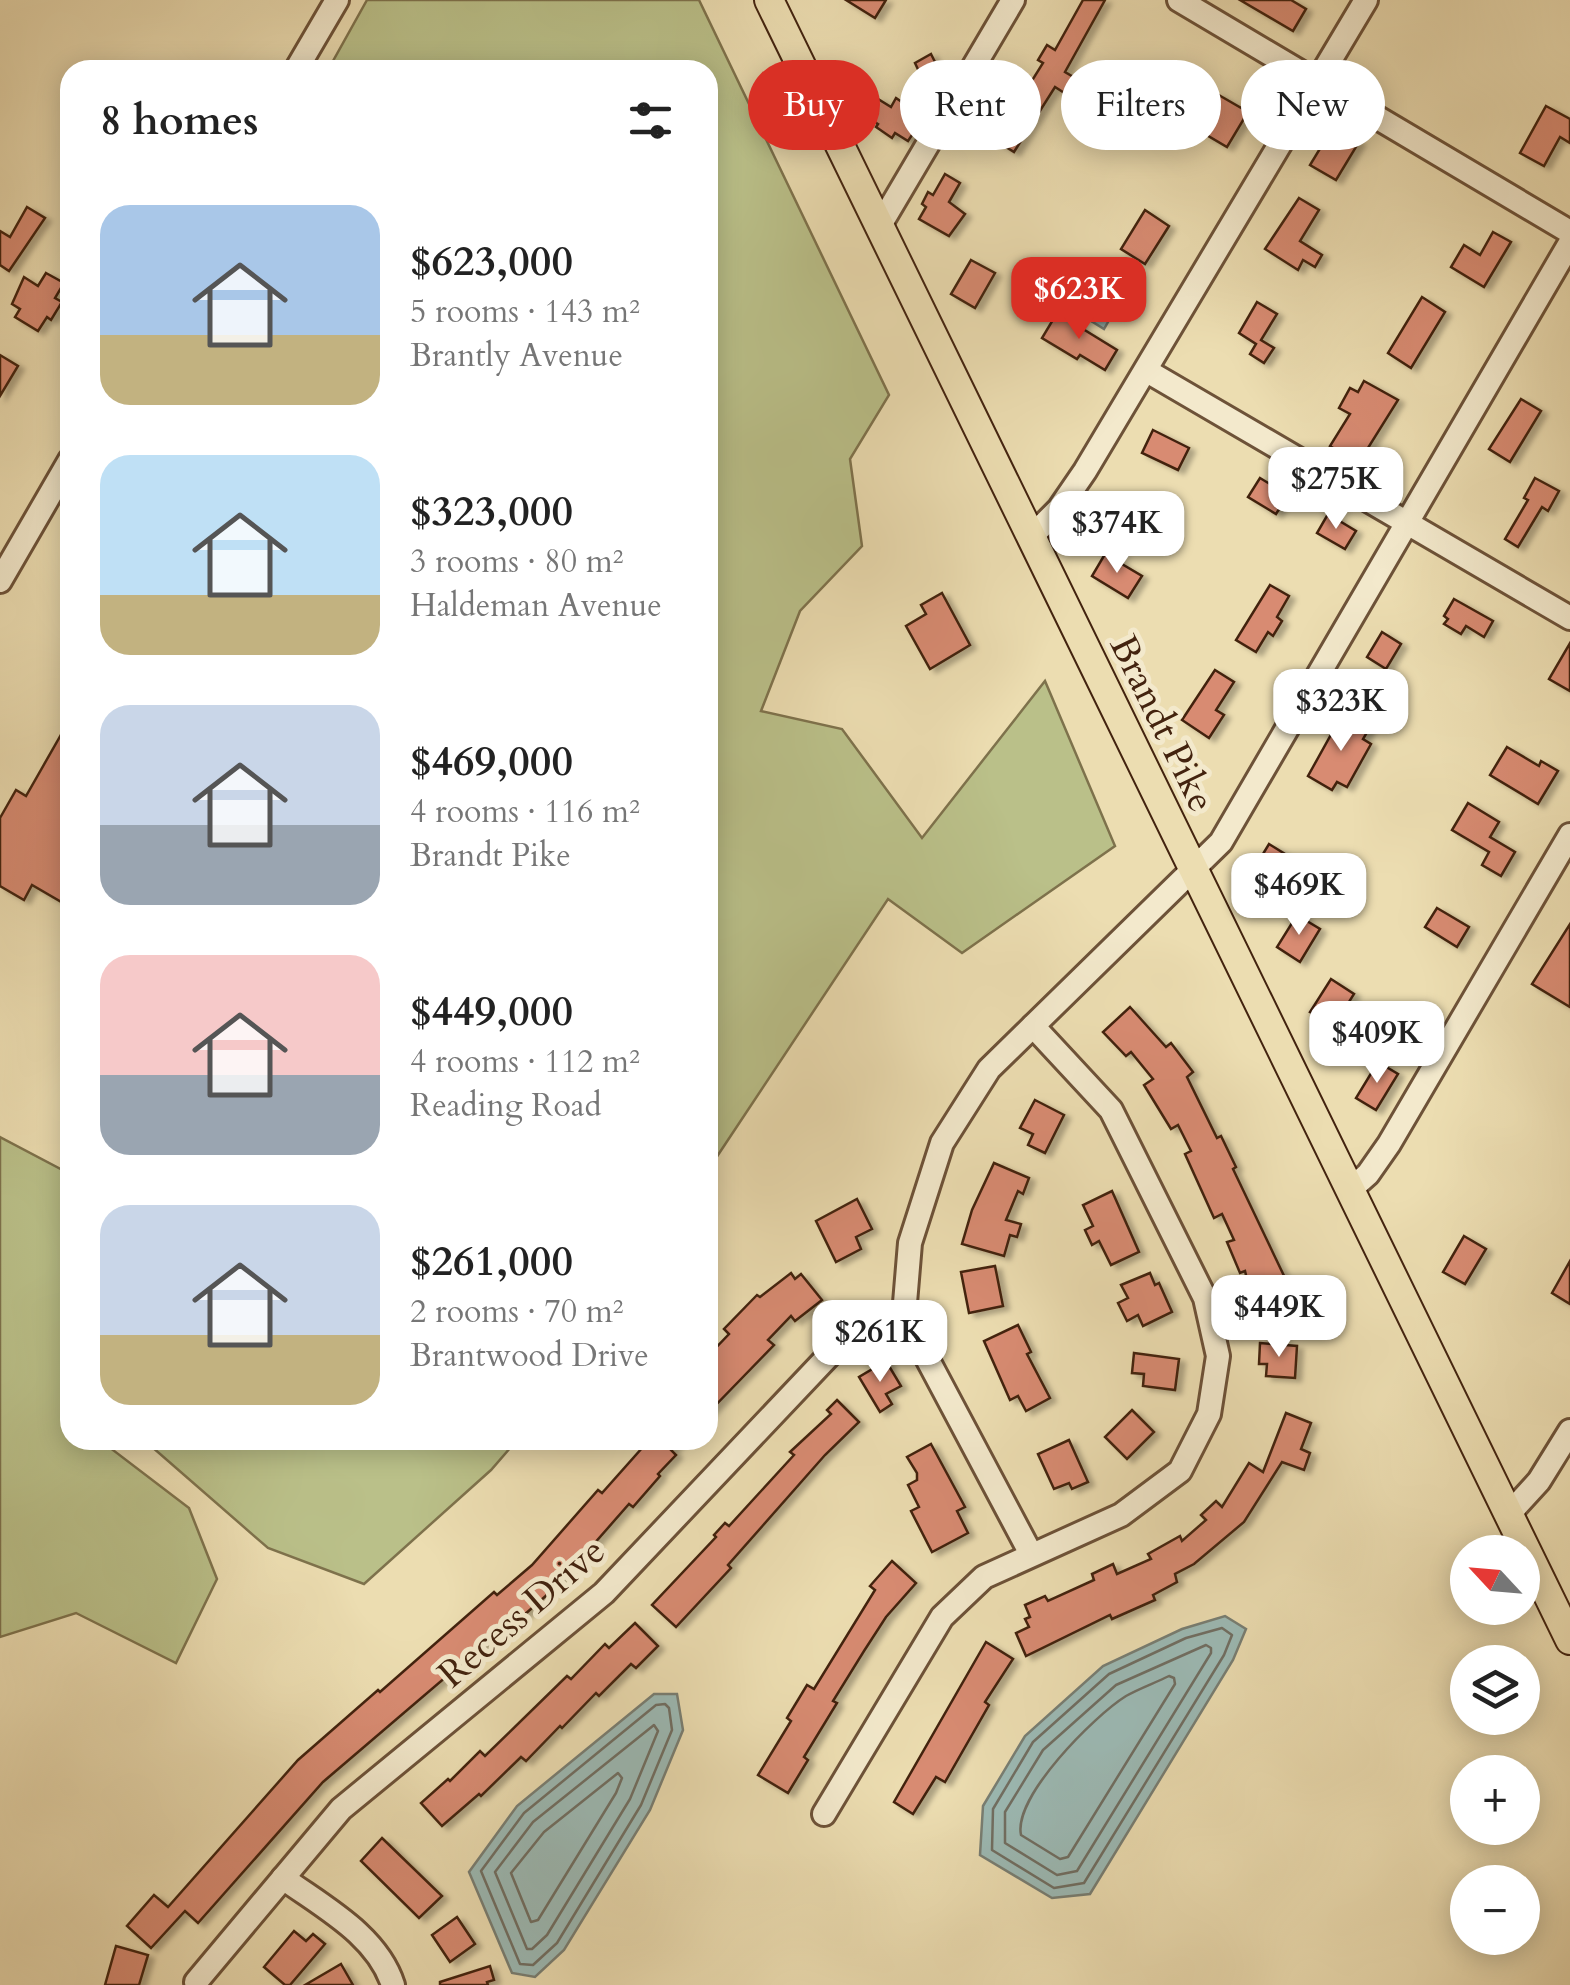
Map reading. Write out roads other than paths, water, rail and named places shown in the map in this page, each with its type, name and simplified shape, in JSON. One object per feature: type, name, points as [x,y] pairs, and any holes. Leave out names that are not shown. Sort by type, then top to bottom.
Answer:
[{"type":"main road","name":"Brandt Pike","points":[[769,0],[1570,1640]]},
{"type":"street","points":[[302,60],[337,0]]},
{"type":"street","points":[[880,227],[1014,0]]},
{"type":"street","points":[[1179,0],[1278,60]]},
{"type":"street","points":[[1331,60],[1366,0]]},
{"type":"street","points":[[1385,124],[1570,232]]},
{"type":"street","points":[[1031,536],[1060,509],[1147,372],[1278,150]]},
{"type":"street","points":[[1031,1554],[904,1315],[910,1243],[942,1143],[989,1069],[1221,842],[1570,243]]},
{"type":"street","points":[[1147,372],[1570,618]]},
{"type":"street","points":[[0,581],[60,477]]},
{"type":"street","points":[[1350,1190],[1368,1174],[1389,1144],[1570,836]]},
{"type":"street","points":[[824,1814],[942,1616],[984,1577],[1121,1515],[1180,1471],[1209,1414],[1218,1356],[1205,1298],[1111,1110],[1033,1026]]},
{"type":"street","name":"Recess Drive","points":[[196,1982],[340,1808],[604,1593],[854,1329],[904,1315]]},
{"type":"street","points":[[1509,1514],[1539,1481],[1570,1431]]},
{"type":"street","points":[[283,1878],[361,1934],[388,1970],[393,1985]]},
{"type":"water","points":[[1088,301],[1112,315],[1104,329],[1080,314]]},
{"type":"water","points":[[1225,1616],[1246,1629],[1233,1660],[1090,1894],[1052,1898],[980,1855],[983,1806],[1025,1736],[1103,1666],[1182,1629]]},
{"type":"water","points":[[654,1694],[677,1694],[683,1730],[650,1810],[564,1950],[535,1977],[512,1973],[469,1872],[517,1806]]}]
